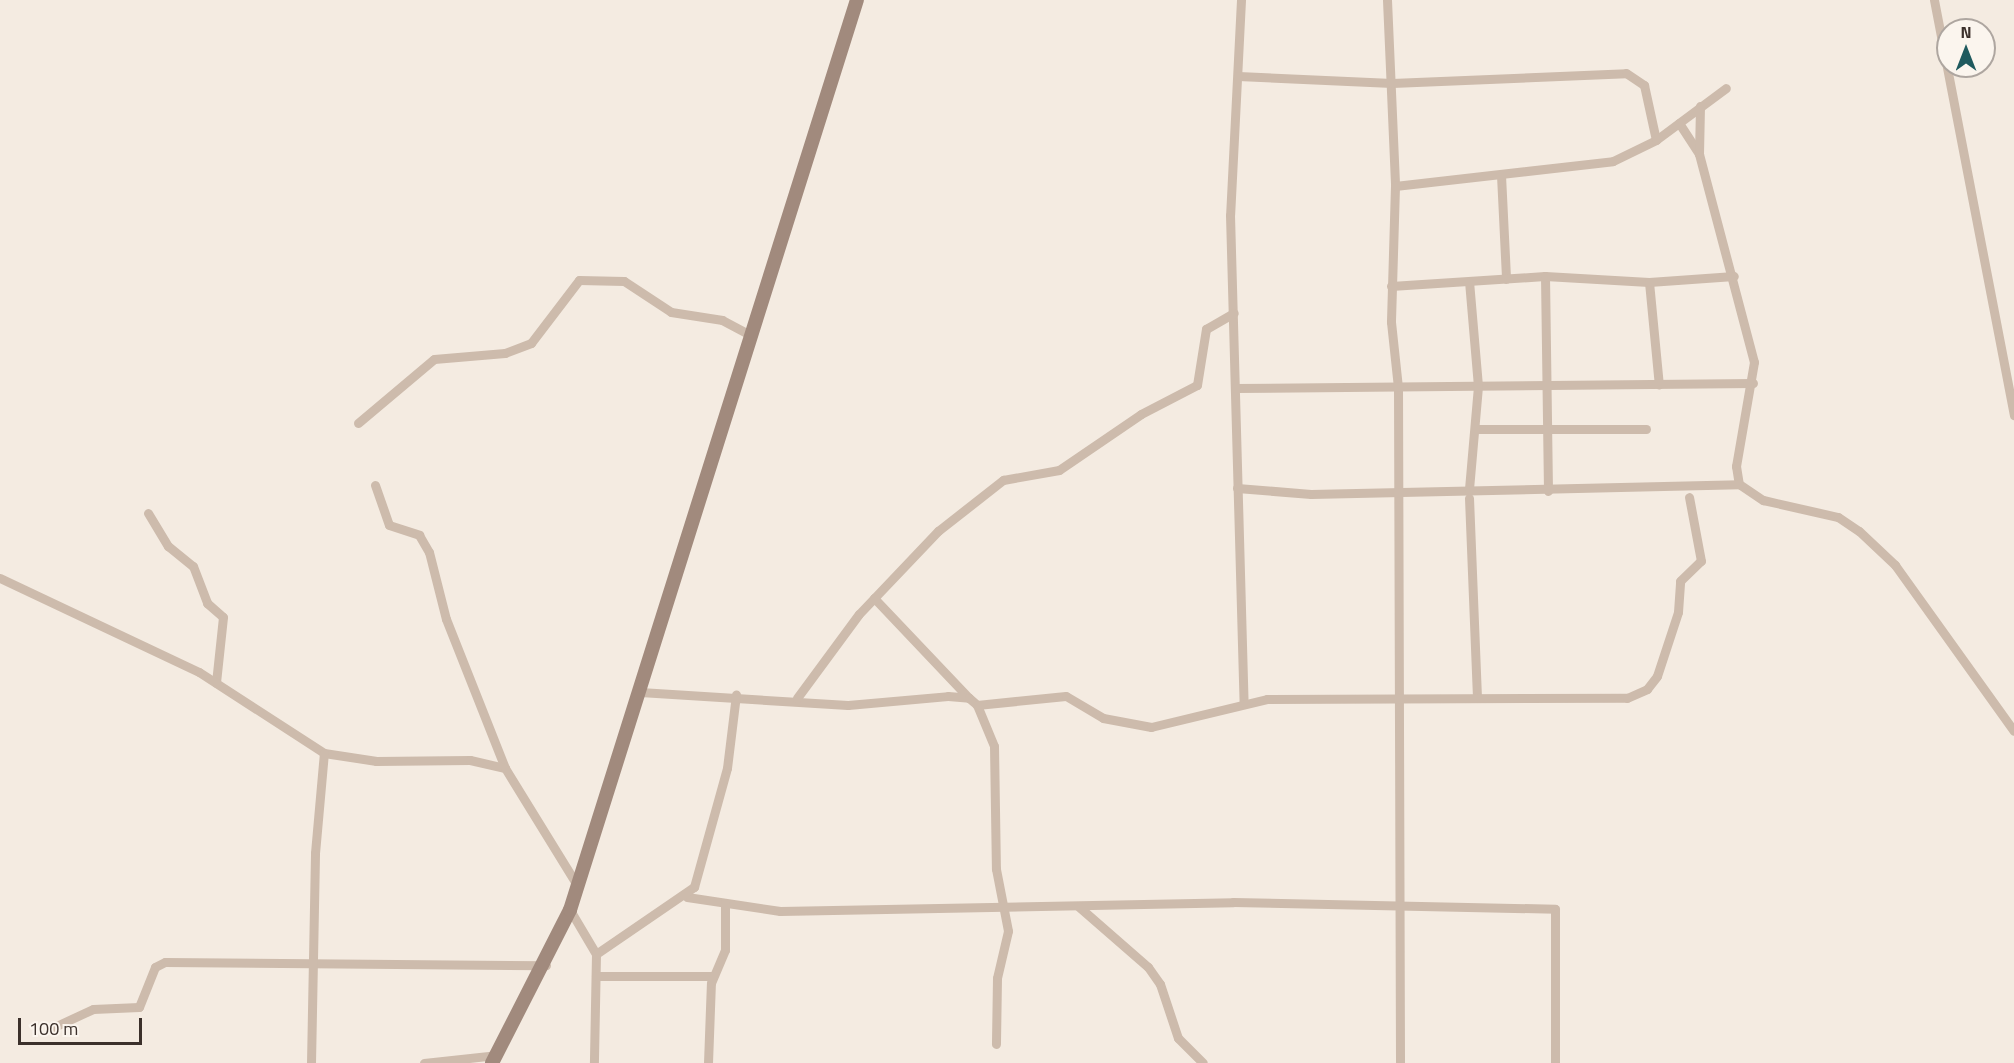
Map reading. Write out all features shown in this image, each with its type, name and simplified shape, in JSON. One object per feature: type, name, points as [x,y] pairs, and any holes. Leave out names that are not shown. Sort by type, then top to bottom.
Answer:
[{"type":"main road","points":[[494,1059],[546,965],[570,910],[857,0]]},
{"type":"street","points":[[1240,0],[1230,215],[1244,704]]},
{"type":"street","points":[[1387,0],[1395,186],[1391,286],[1398,387],[1400,1063]]},
{"type":"street","points":[[1934,0],[2014,415]]},
{"type":"street","points":[[1238,76],[1392,83],[1626,73],[1644,85],[1656,140]]},
{"type":"street","points":[[1395,186],[1613,161],[1656,140],[1726,88]]},
{"type":"street","points":[[1699,154],[1700,106]]},
{"type":"street","points":[[1679,123],[1699,154],[1734,276],[1753,355],[1753,383],[1736,466],[1739,484]]},
{"type":"street","points":[[1501,175],[1506,279]]},
{"type":"street","points":[[1391,286],[1545,276],[1649,282],[1734,276]]},
{"type":"street","points":[[1545,276],[1548,490]]},
{"type":"street","points":[[358,423],[434,359],[505,353],[531,343],[579,280],[624,281],[671,312],[722,320],[750,335]]},
{"type":"street","points":[[1469,282],[1478,386],[1469,494],[1477,698]]},
{"type":"street","points":[[1649,282],[1659,386]]},
{"type":"street","points":[[797,698],[874,598],[938,531],[1003,480],[1059,470],[1141,414],[1197,385],[1204,333],[1234,313]]},
{"type":"street","points":[[1235,388],[1545,384],[1659,386],[1753,383]]},
{"type":"street","points":[[1476,429],[1646,429]]},
{"type":"street","points":[[1237,488],[1311,494],[1398,490],[1469,494],[1739,484],[1763,500],[1829,514],[1860,531],[1895,565],[2014,731]]},
{"type":"street","points":[[375,485],[389,525],[419,535],[429,552],[446,619],[506,768],[577,885]]},
{"type":"street","points":[[977,705],[1066,696],[1103,718],[1151,727],[1244,704],[1398,696],[1616,698],[1647,689],[1657,676],[1677,614],[1681,577],[1701,561],[1689,497]]},
{"type":"street","points":[[148,513],[168,546],[193,566],[207,603],[223,616],[216,683]]},
{"type":"street","points":[[0,578],[132,637],[216,683],[324,753],[376,761],[470,760],[506,768]]},
{"type":"street","points":[[874,598],[977,705],[994,746],[994,832],[1008,941],[998,978],[996,1044]]},
{"type":"street","points":[[640,692],[797,698],[848,705],[930,696],[969,698]]},
{"type":"street","points":[[687,897],[697,881],[727,768],[736,695]]},
{"type":"street","points":[[311,1063],[324,753]]},
{"type":"street","points":[[596,954],[660,906],[687,897],[780,911],[1233,902],[1401,909],[1555,909],[1555,1063]]},
{"type":"street","points":[[708,1063],[712,976],[725,950],[725,903]]},
{"type":"street","points":[[1078,906],[1148,967],[1160,984],[1178,1038],[1203,1063]]},
{"type":"street","points":[[570,910],[596,954],[594,1063]]},
{"type":"street","points":[[52,1028],[93,1009],[139,1007],[155,967],[165,962],[314,966],[546,965]]},
{"type":"street","points":[[596,976],[712,976]]},
{"type":"street","points":[[424,1063],[494,1059]]}]
